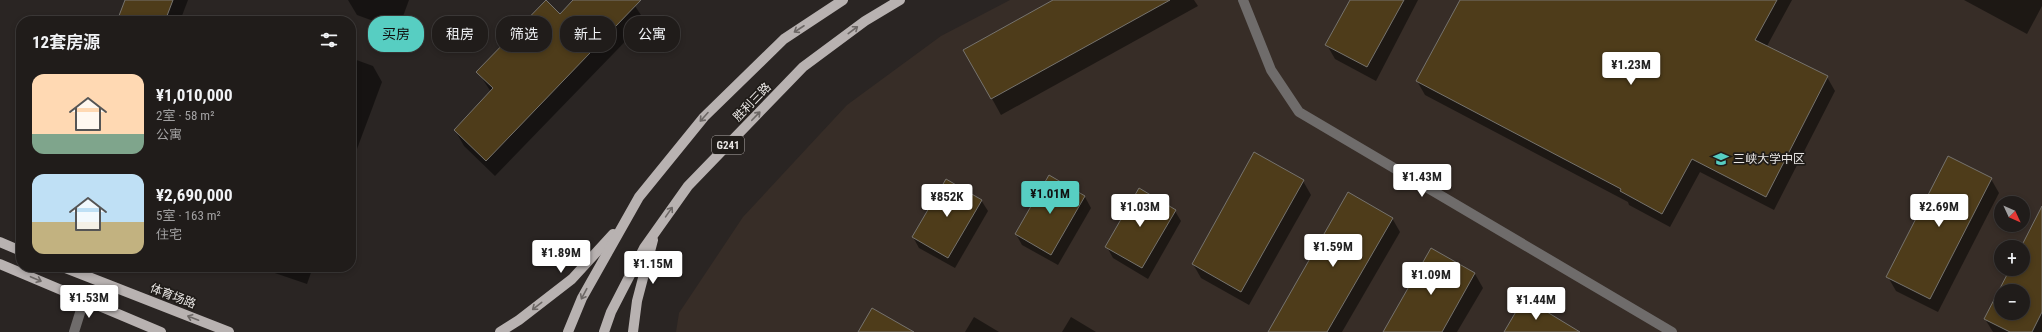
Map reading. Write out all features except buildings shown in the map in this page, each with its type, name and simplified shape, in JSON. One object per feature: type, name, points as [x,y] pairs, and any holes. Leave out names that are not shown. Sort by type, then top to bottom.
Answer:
[{"type":"main road","name":"胜利三路","points":[[568,332],[582,298],[639,197],[704,117],[784,39],[843,0]]},
{"type":"main road","name":"胜利三路","points":[[604,332],[611,312],[644,248],[688,186],[804,68],[865,21],[900,0]]},
{"type":"main road","points":[[500,332],[519,320],[572,279],[626,221]]},
{"type":"main road","points":[[633,332],[637,301],[654,234]]},
{"type":"main road","points":[[0,242],[16,249]]},
{"type":"main road","points":[[0,264],[16,271]]},
{"type":"main road","points":[[19,272],[161,332]]},
{"type":"main road","name":"体育场路","points":[[76,272],[229,332]]},
{"type":"street","points":[[1243,0],[1270,70],[1299,112],[1672,332]]},
{"type":"street","points":[[74,332],[84,300]]},
{"type":"shaded area","points":[[1010,0],[2042,0],[2042,332],[676,332],[679,313],[743,217],[847,105],[941,36]]},
{"type":"place","name":"三峡大学中区","points":[[1721,159]]}]
